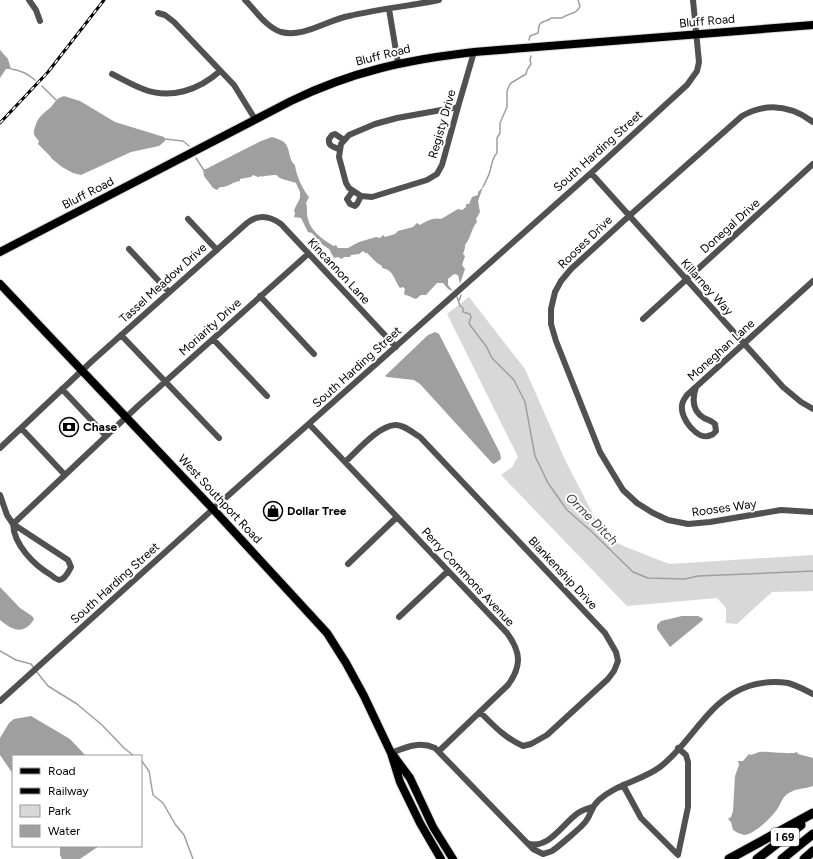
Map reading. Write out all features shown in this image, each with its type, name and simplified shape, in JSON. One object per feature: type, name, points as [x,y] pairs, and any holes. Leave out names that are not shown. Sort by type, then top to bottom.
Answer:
[{"type":"highway","points":[[729,859],[813,814]]},
{"type":"highway","name":"I 69","points":[[757,859],[813,814]]},
{"type":"highway","name":"I 69","points":[[782,859],[813,834]]},
{"type":"highway","points":[[804,859],[813,851]]},
{"type":"main road","name":"Bluff Road","points":[[0,252],[255,119],[323,86],[364,72],[398,63],[430,57],[474,52],[813,25]]},
{"type":"main road","name":"West Southport Road","points":[[0,284],[213,509],[327,633],[354,678],[391,753],[400,782],[420,823],[441,859]]},
{"type":"main road","name":"West Southport Road","points":[[391,753],[410,778],[433,827],[453,859]]},
{"type":"street","points":[[29,0],[36,10],[40,21]]},
{"type":"street","points":[[246,0],[266,23],[280,31],[292,33],[300,32],[342,17],[439,0]]},
{"type":"street","name":"South Harding Street","points":[[0,701],[213,509],[591,173],[687,85],[697,71],[699,62],[693,0]]},
{"type":"street","points":[[389,9],[398,63]]},
{"type":"street","points":[[158,13],[174,22],[234,85],[255,119]]},
{"type":"street","name":"Registy Drive","points":[[361,196],[375,196],[426,180],[435,176],[439,172],[474,52]]},
{"type":"street","points":[[112,74],[142,89],[156,93],[166,93],[183,92],[194,88],[206,82],[220,71]]},
{"type":"street","name":"Rooses Drive","points":[[623,490],[597,444],[556,341],[551,324],[551,309],[555,292],[561,281],[571,269],[740,117],[751,111],[773,106],[797,112],[813,122]]},
{"type":"street","points":[[353,191],[347,198],[350,204],[355,206],[358,204],[361,196],[353,191],[346,182],[338,157],[339,149],[344,140],[353,132],[410,115],[458,107]]},
{"type":"street","points":[[339,149],[331,146],[329,139],[332,135],[336,134],[344,140]]},
{"type":"street","name":"Donegal Drive","points":[[643,319],[813,164]]},
{"type":"street","name":"Killarney Way","points":[[591,173],[783,387],[801,402],[813,409]]},
{"type":"street","name":"Kincannon Lane","points":[[262,217],[271,218],[279,223],[396,347]]},
{"type":"street","name":"Tassel Meadow Drive","points":[[0,448],[82,370],[169,292],[249,222],[255,218],[262,217]]},
{"type":"street","points":[[188,219],[217,250]]},
{"type":"street","points":[[128,249],[169,292]]},
{"type":"street","name":"Moriarity Drive","points":[[13,524],[126,417],[308,254]]},
{"type":"street","name":"Moneghan Lane","points":[[696,387],[693,396],[694,406],[700,415],[715,424],[716,431],[711,436],[700,434],[686,423],[682,414],[683,401],[696,387],[813,281]]},
{"type":"street","points":[[260,296],[314,354]]},
{"type":"street","points":[[122,335],[219,438]]},
{"type":"street","points":[[213,339],[267,396]]},
{"type":"street","points":[[62,389],[106,436]]},
{"type":"street","name":"Perry Commons Avenue","points":[[309,424],[447,572],[507,633],[514,643],[518,653],[516,672],[512,679],[439,751]]},
{"type":"street","name":"Blankenship Drive","points":[[345,462],[370,438],[386,428],[395,425],[404,427],[420,437],[605,633],[616,652],[618,661],[614,671],[608,679],[548,735],[531,744],[523,746],[508,738],[499,732],[480,712]]},
{"type":"street","points":[[21,428],[65,475]]},
{"type":"street","name":"Rooses Way","points":[[623,490],[653,513],[668,520],[688,524],[710,522],[781,510],[813,512]]},
{"type":"street","points":[[0,495],[7,515],[13,524],[16,538],[33,562],[55,578],[60,580],[64,578],[71,567],[68,560],[13,524]]},
{"type":"street","points":[[348,564],[397,517]]},
{"type":"street","points":[[399,617],[447,572]]},
{"type":"street","points":[[527,843],[536,845],[544,843],[578,813],[592,807],[611,790],[638,779],[660,767],[712,709],[727,697],[743,688],[772,681],[790,683],[813,694]]},
{"type":"street","points":[[391,753],[416,745],[430,746],[439,751],[527,843],[539,853],[543,854],[551,852],[586,821],[592,807]]},
{"type":"street","points":[[623,785],[642,818],[678,855],[688,807],[688,762],[686,755],[678,748]]},
{"type":"green space","points":[[469,297],[525,369],[566,462],[604,535],[621,545],[669,564],[813,555],[813,591],[772,592],[737,624],[726,623],[726,608],[717,598],[627,606],[501,475],[512,467],[518,457],[447,314]]},
{"type":"water","points":[[0,50],[8,59],[11,69],[6,69],[0,78]]},
{"type":"water","points":[[64,96],[80,101],[115,122],[164,137],[165,141],[159,146],[131,152],[81,175],[73,173],[62,167],[51,158],[38,144],[39,141],[34,133],[37,121],[40,117],[57,99]]},
{"type":"water","points":[[272,137],[284,142],[288,148],[300,182],[309,197],[306,203],[309,223],[314,231],[322,238],[334,246],[336,245],[338,248],[348,248],[359,242],[376,237],[380,238],[383,235],[385,237],[395,234],[398,231],[413,227],[417,223],[420,225],[433,219],[441,219],[458,209],[462,210],[466,207],[466,204],[469,204],[472,197],[478,195],[478,192],[483,187],[478,201],[480,212],[476,219],[477,222],[465,245],[463,254],[465,256],[462,265],[465,269],[460,284],[458,275],[454,274],[448,279],[448,285],[453,291],[448,289],[443,283],[437,283],[426,295],[421,295],[416,299],[405,295],[405,289],[403,287],[400,288],[391,273],[382,268],[382,266],[367,253],[363,251],[359,254],[344,257],[342,259],[338,257],[334,258],[329,249],[320,243],[319,239],[317,239],[312,233],[308,232],[301,218],[294,217],[294,210],[300,198],[300,192],[296,183],[282,179],[276,175],[258,177],[253,175],[251,177],[240,179],[240,181],[234,182],[227,186],[220,187],[217,190],[213,188],[204,176],[203,169],[206,169]]},
{"type":"water","points":[[435,332],[439,334],[500,453],[501,459],[494,464],[420,384],[414,380],[385,376],[428,335]]},
{"type":"water","points":[[0,587],[20,608],[34,619],[26,628],[18,630],[13,629],[0,620]]},
{"type":"water","points":[[682,616],[698,616],[703,620],[670,647],[657,629],[657,625],[661,621]]},
{"type":"water","points":[[31,716],[70,739],[85,755],[12,755],[12,773],[0,755],[0,738],[9,723],[14,719]]},
{"type":"water","points":[[759,752],[797,752],[798,754],[813,758],[813,786],[795,790],[787,794],[768,820],[758,829],[744,835],[733,830],[731,822],[728,819],[731,817],[733,811],[735,776],[739,765],[738,761],[743,761],[749,754],[751,755]]},
{"type":"water","points":[[60,847],[98,847],[80,859],[62,859],[60,855]]},
{"type":"waterway","points":[[529,40],[530,36],[538,33],[541,23],[551,18],[562,18],[577,11],[580,6],[578,0]]},
{"type":"waterway","points":[[483,187],[493,159],[497,153],[497,138],[500,133],[500,123],[507,107],[507,91],[511,83],[526,74],[531,64],[531,56]]},
{"type":"waterway","name":"Orme Ditch","points":[[11,69],[18,70],[35,80]]},
{"type":"waterway","name":"Orme Ditch","points":[[42,86],[56,100]]},
{"type":"waterway","name":"Orme Ditch","points":[[165,139],[183,141],[189,146]]},
{"type":"waterway","name":"Orme Ditch","points":[[196,158],[203,169]]},
{"type":"waterway","name":"Orme Ditch","points":[[459,301],[461,295]]},
{"type":"waterway","name":"Orme Ditch","points":[[457,297],[460,306],[463,308],[463,312],[470,314],[470,325],[486,346],[492,358],[514,380],[525,402],[535,456],[548,483],[567,510],[633,572],[648,578],[685,579],[698,576],[813,571]]},
{"type":"waterway","points":[[0,651],[16,660],[31,664],[34,668]]},
{"type":"waterway","points":[[36,671],[48,686],[77,704],[102,725],[133,755]]},
{"type":"waterway","points":[[142,761],[149,771],[153,795],[163,803],[175,824],[184,835],[193,859]]},
{"type":"railway","points":[[0,123],[48,72],[104,0]]},
{"type":"place","name":"Chase","points":[[69,427]]},
{"type":"place","name":"Dollar Tree","points":[[273,511]]}]
